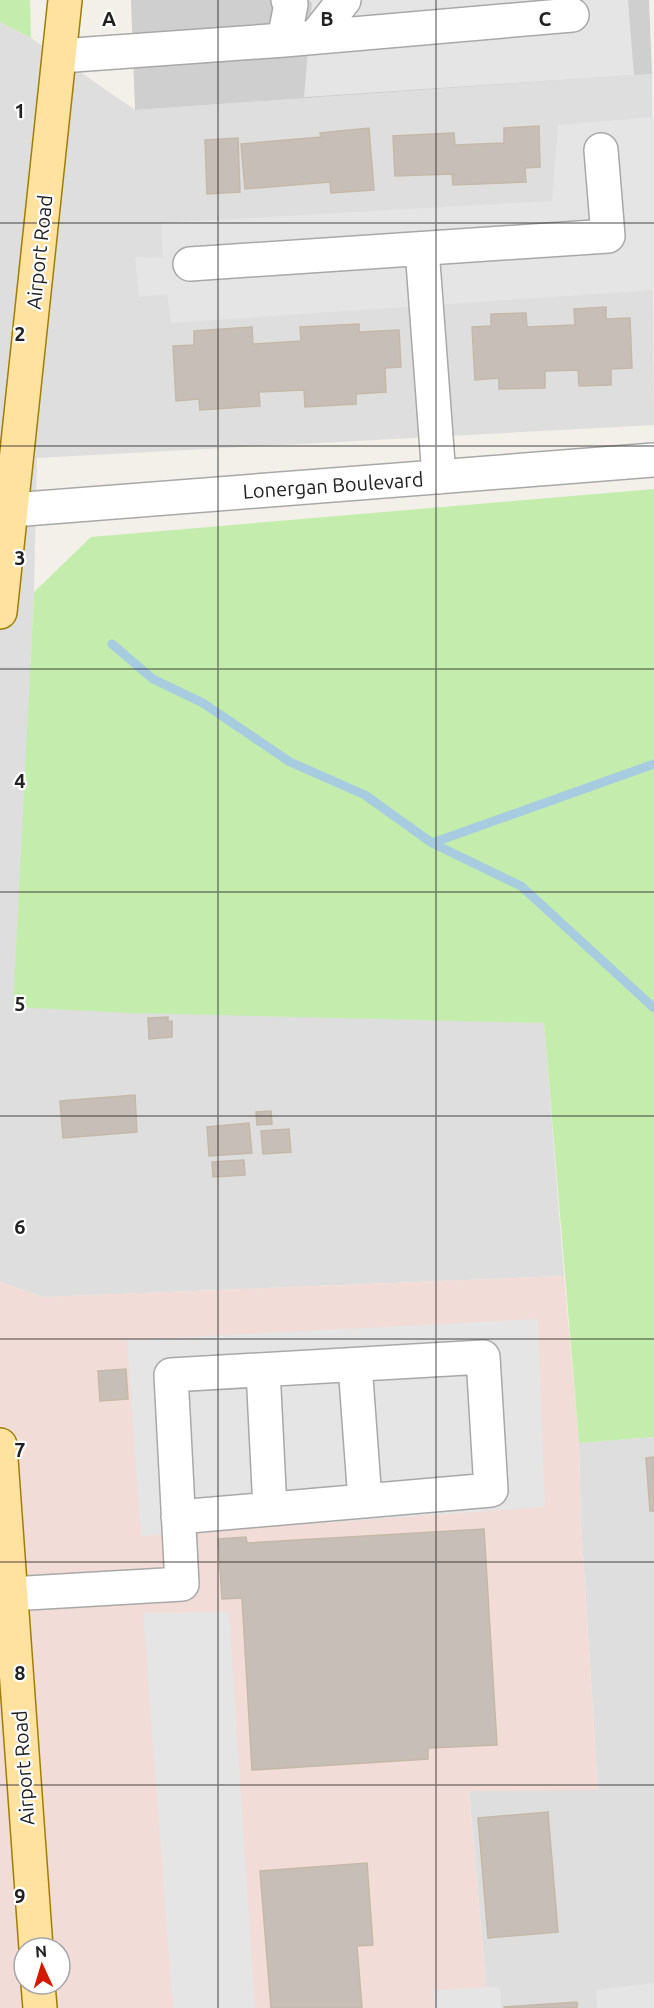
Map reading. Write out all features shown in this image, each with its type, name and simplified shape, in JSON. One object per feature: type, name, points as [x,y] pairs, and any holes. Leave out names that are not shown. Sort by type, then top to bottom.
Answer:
[{"type":"main road","name":"Airport Road","points":[[0,612],[65,0]]},
{"type":"main road","name":"Airport Road","points":[[0,1445],[10,1594],[7,1655],[35,1936]]},
{"type":"street","points":[[288,0],[300,38]]},
{"type":"street","points":[[300,38],[344,0]]},
{"type":"street","points":[[60,56],[572,15]]},
{"type":"street","points":[[190,264],[608,236],[601,150]]},
{"type":"street","points":[[422,249],[439,477]]},
{"type":"street","name":"Lonergan Boulevard","points":[[12,510],[654,460]]},
{"type":"street","points":[[10,1594],[182,1584],[178,1516],[171,1375],[483,1357],[491,1490],[178,1516]]},
{"type":"street","points":[[355,1365],[365,1501]]},
{"type":"street","points":[[263,1370],[270,1509]]},
{"type":"shaded area","points":[[131,0],[649,0],[652,74],[135,110]]},
{"type":"shaded area","points":[[309,0],[628,0],[634,75],[304,97],[312,3]]},
{"type":"shaded area","points":[[0,22],[31,38],[135,110],[652,74],[654,425],[37,458],[34,592],[14,1007],[544,1023],[564,1276],[43,1297],[0,1282]]},
{"type":"shaded area","points":[[654,117],[654,290],[171,323],[167,294],[139,297],[135,257],[163,258],[161,223],[552,201],[558,125]]},
{"type":"shaded area","points":[[564,1276],[579,1443],[581,1524],[598,1790],[469,1791],[488,2008],[0,2008],[0,1282],[43,1297]]},
{"type":"shaded area","points":[[538,1319],[545,1507],[141,1536],[127,1340]]},
{"type":"shaded area","points":[[654,1437],[654,2008],[488,2008],[469,1790],[598,1790],[581,1524],[579,1443]]},
{"type":"shaded area","points":[[229,1612],[255,2008],[173,2008],[143,1613]]},
{"type":"shaded area","points":[[654,1983],[654,2008],[597,2008],[596,1990]]},
{"type":"shaded area","points":[[500,1987],[501,2008],[434,2008],[433,1990]]},
{"type":"green space","points":[[0,0],[30,0],[31,38],[0,22]]},
{"type":"green space","points":[[654,489],[654,1437],[579,1443],[544,1023],[129,1013],[13,1007],[34,592],[91,537]]},
{"type":"building","points":[[539,126],[540,167],[525,168],[526,182],[453,185],[452,174],[395,176],[393,136],[454,133],[455,145],[504,143],[504,128]]},
{"type":"building","points":[[369,128],[374,190],[331,193],[330,182],[245,189],[241,144],[321,137],[320,133]]},
{"type":"building","points":[[238,138],[240,192],[207,194],[205,140]]},
{"type":"building","points":[[606,307],[606,319],[630,318],[632,368],[611,369],[611,385],[579,386],[578,370],[545,371],[545,388],[499,389],[499,378],[475,380],[472,327],[491,326],[491,314],[526,313],[527,327],[575,325],[574,309]]},
{"type":"building","points":[[359,324],[359,332],[399,330],[401,367],[385,368],[386,392],[356,394],[356,404],[305,407],[304,390],[259,392],[260,406],[200,410],[199,399],[176,401],[173,346],[194,345],[194,331],[252,327],[253,344],[301,341],[300,327]]},
{"type":"building","points":[[168,1017],[168,1022],[172,1021],[172,1037],[149,1039],[148,1018]]},
{"type":"building","points":[[135,1095],[137,1132],[63,1138],[60,1101]]},
{"type":"building","points":[[271,1111],[272,1124],[257,1125],[256,1112]]},
{"type":"building","points":[[249,1123],[252,1153],[209,1156],[207,1127]]},
{"type":"building","points":[[289,1129],[291,1152],[263,1154],[261,1131]]},
{"type":"building","points":[[244,1160],[245,1175],[213,1177],[212,1162]]},
{"type":"building","points":[[126,1369],[128,1399],[100,1401],[98,1371]]},
{"type":"building","points":[[654,1457],[654,1511],[650,1511],[646,1458]]},
{"type":"building","points":[[484,1529],[497,1745],[428,1748],[428,1759],[252,1770],[242,1598],[222,1599],[218,1539],[246,1537],[247,1543]]},
{"type":"building","points":[[548,1812],[558,1932],[488,1938],[478,1818]]},
{"type":"building","points":[[367,1863],[373,1945],[357,1946],[362,2008],[271,2008],[260,1871]]},
{"type":"building","points":[[577,2002],[577,2008],[504,2008],[504,2007]]},
{"type":"waterway","points":[[112,644],[153,679],[203,703],[290,762],[365,795],[432,843],[521,886],[654,1008]]},
{"type":"waterway","points":[[432,843],[654,764]]}]
